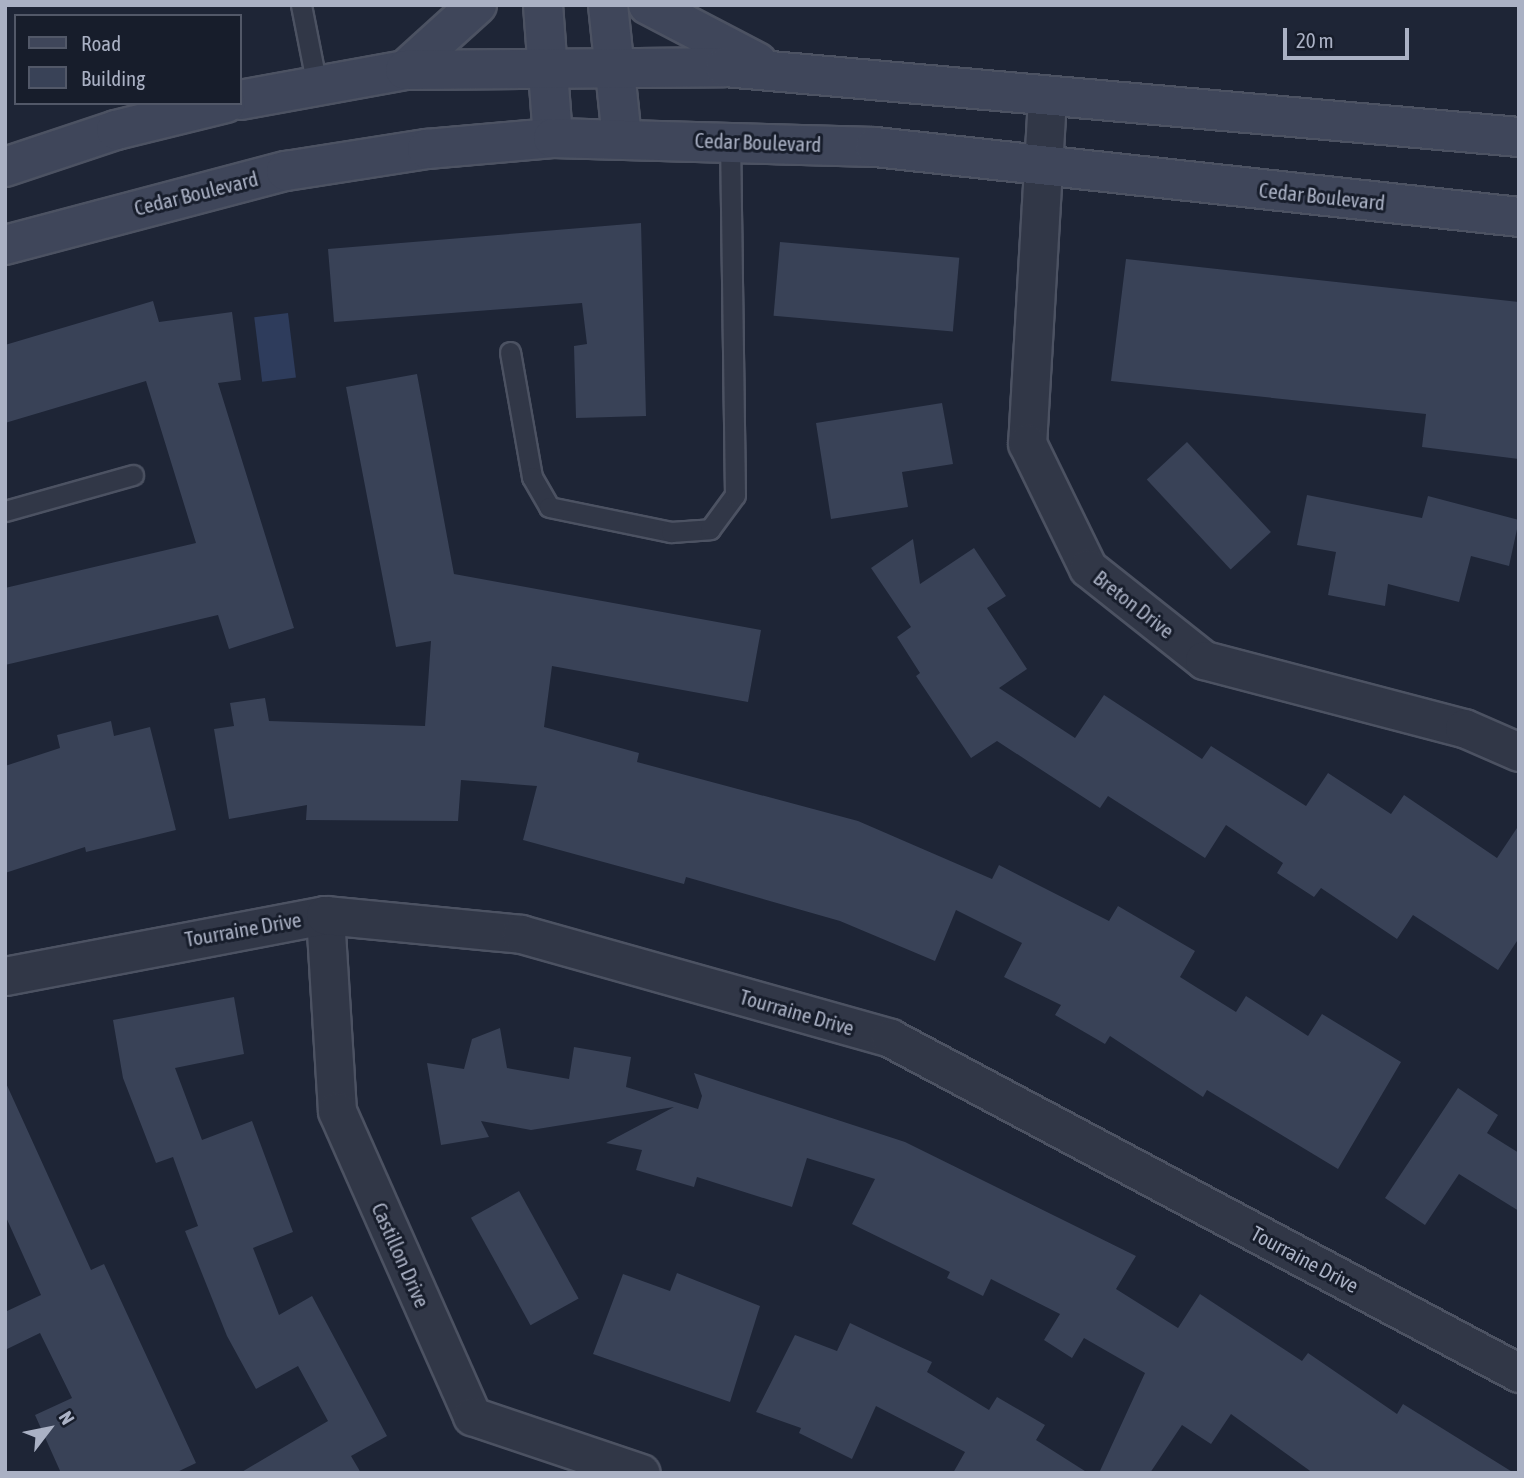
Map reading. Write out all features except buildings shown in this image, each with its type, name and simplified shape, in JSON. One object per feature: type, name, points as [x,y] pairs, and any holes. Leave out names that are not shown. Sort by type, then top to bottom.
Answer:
[{"type":"street","points":[[405,71],[477,5]]},
{"type":"street","points":[[544,5],[553,138]]},
{"type":"street","points":[[608,5],[622,138]]},
{"type":"street","points":[[648,5],[708,40],[779,71]]},
{"type":"street","points":[[242,100],[405,71],[613,68],[779,71],[1048,98],[1519,137]]},
{"type":"street","name":"Breton Drive","points":[[1048,98],[1027,443],[1088,568],[1205,660],[1464,728],[1519,752]]},
{"type":"street","points":[[5,167],[116,130],[218,105]]},
{"type":"street","name":"Cedar Boulevard","points":[[5,245],[286,172],[427,149],[553,138],[875,147],[1519,217]]},
{"type":"street","name":"Tourraine Drive","points":[[5,976],[325,915],[521,934],[890,1038],[1519,1373]]},
{"type":"street","name":"Castillon Drive","points":[[325,915],[337,1111],[472,1416],[641,1473]]},
{"type":"lane","points":[[301,5],[317,86]]},
{"type":"lane","points":[[510,352],[532,477],[549,507],[671,532],[709,529],[735,495],[730,141]]},
{"type":"lane","points":[[5,511],[134,475]]},
{"type":"water","points":[[288,313],[296,378],[262,382],[254,317]]}]
